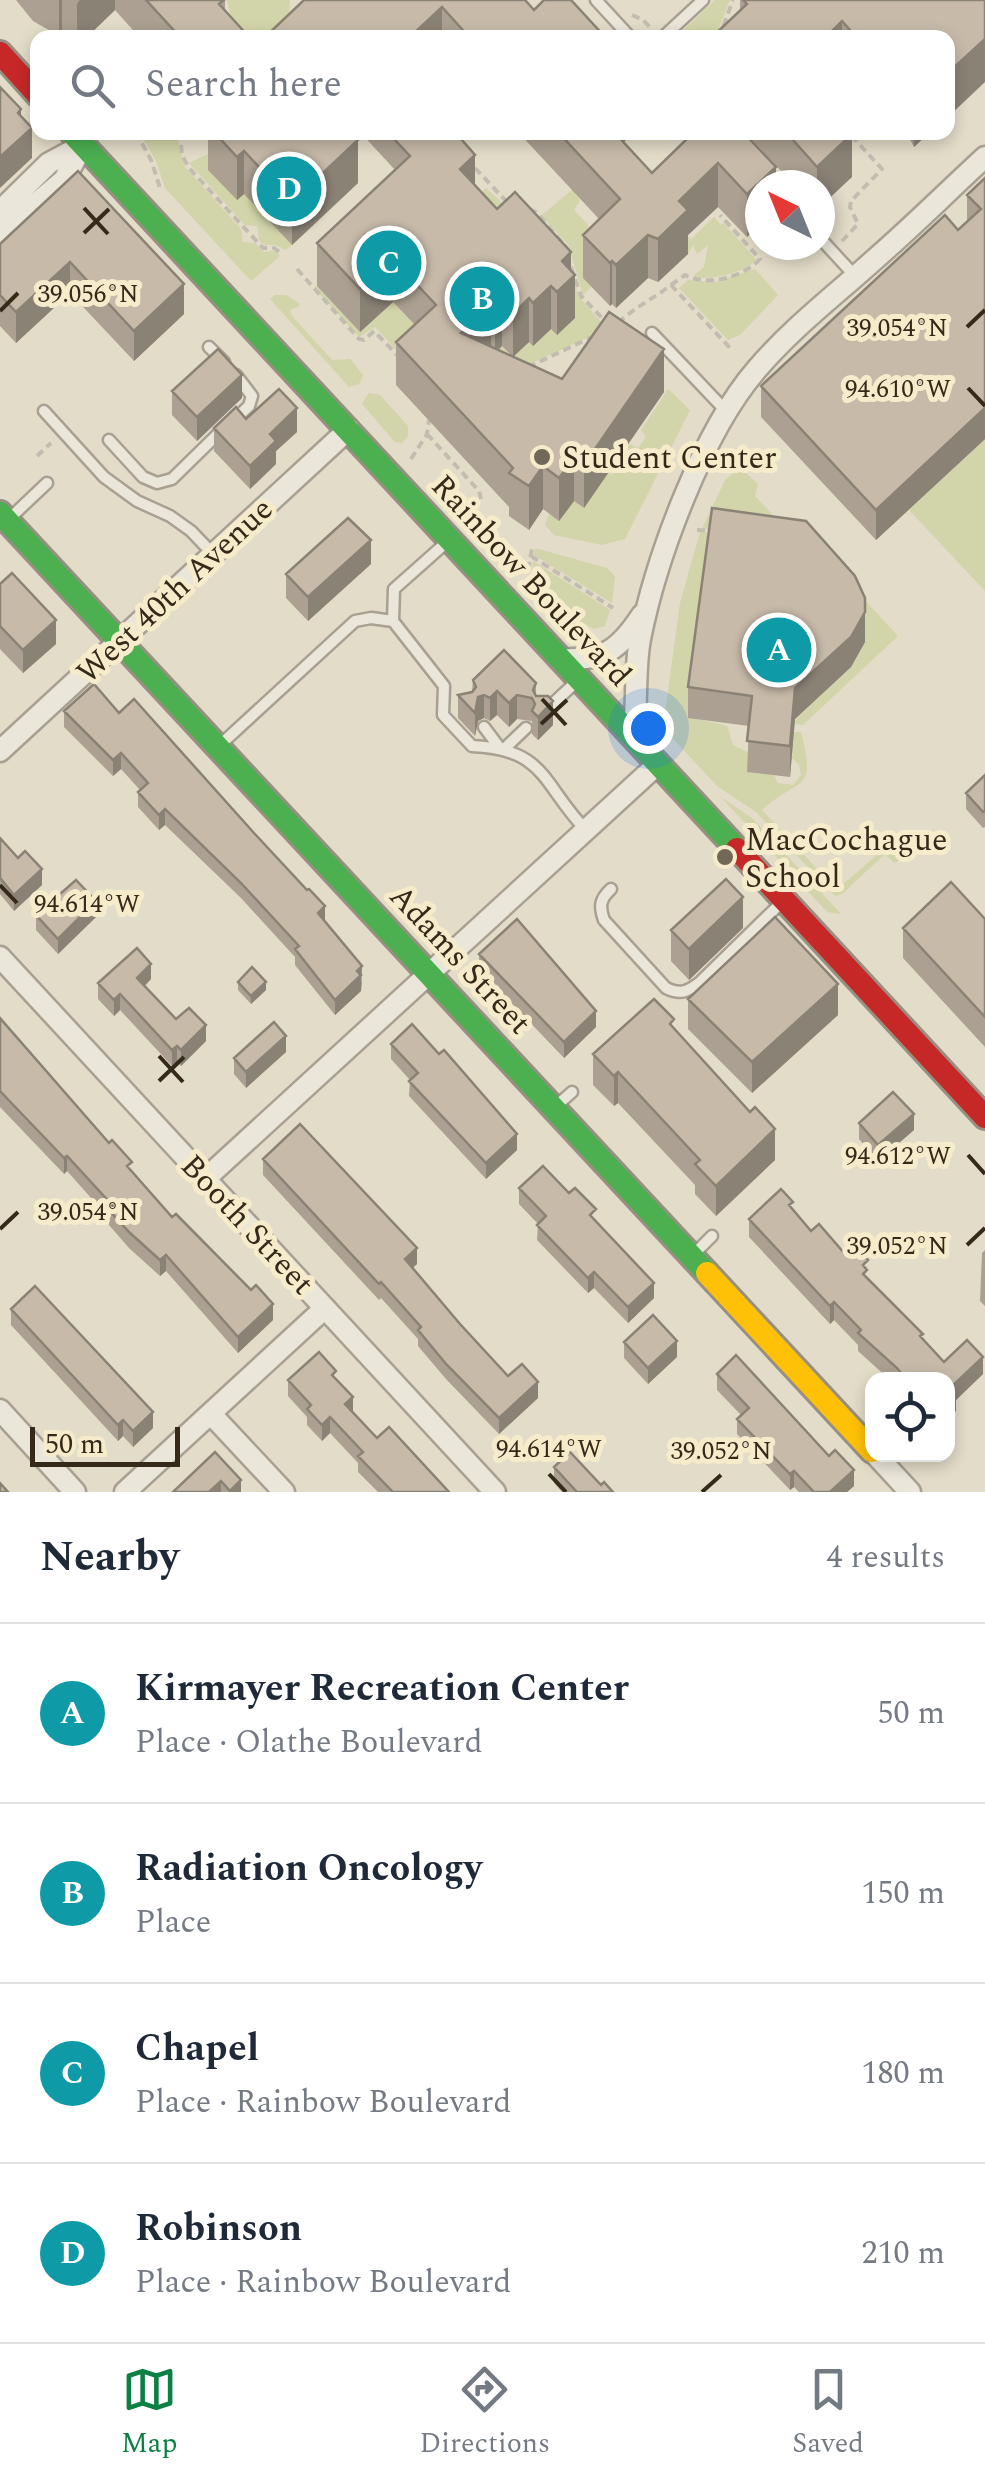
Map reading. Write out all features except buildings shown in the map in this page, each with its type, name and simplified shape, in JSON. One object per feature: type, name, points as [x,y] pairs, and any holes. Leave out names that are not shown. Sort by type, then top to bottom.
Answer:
[{"type":"main road","points":[[0,53],[30,86]]},
{"type":"main road","name":"Rainbow Boulevard","points":[[78,140],[984,1115]]},
{"type":"main road","name":"Adams Street","points":[[4,516],[429,972],[563,1100],[692,1256],[865,1443]]},
{"type":"street","points":[[0,211],[76,140]]},
{"type":"street","points":[[0,234],[64,180],[77,140]]},
{"type":"street","points":[[633,737],[640,642],[648,605],[684,503],[727,412],[755,371],[816,308],[985,157]]},
{"type":"street","name":"West 40th Avenue","points":[[0,751],[349,429]]},
{"type":"street","points":[[561,659],[580,660],[617,648],[648,605]]},
{"type":"street","points":[[205,1179],[658,764]]},
{"type":"street","name":"Booth Street","points":[[0,957],[495,1492]]},
{"type":"street","points":[[125,1492],[325,1308]]},
{"type":"street","points":[[0,1410],[76,1492]]},
{"type":"street","points":[[211,1414],[284,1492]]},
{"type":"street","name":"Adams Street","points":[[882,1462],[910,1492]]},
{"type":"lane","points":[[596,0],[624,30]]},
{"type":"lane","points":[[665,30],[703,0]]},
{"type":"lane","points":[[835,254],[855,276]]},
{"type":"lane","points":[[652,333],[727,412]]},
{"type":"lane","points":[[110,440],[143,477],[157,483],[172,479],[248,406],[252,396],[210,348]]},
{"type":"lane","points":[[44,411],[104,477],[137,501],[180,524],[213,554]]},
{"type":"lane","points":[[4,516],[47,482]]},
{"type":"lane","points":[[450,539],[394,589],[393,621],[456,698]]},
{"type":"lane","points":[[218,747],[355,621],[393,621]]},
{"type":"lane","points":[[542,713],[580,679]]},
{"type":"lane","points":[[444,686],[443,715],[472,746],[502,747],[525,757],[552,782],[586,830]]},
{"type":"lane","points":[[484,727],[502,747]]},
{"type":"lane","points":[[502,747],[526,728]]},
{"type":"lane","points":[[611,889],[600,908],[604,920],[666,988],[676,993],[688,992],[699,983],[784,900]]},
{"type":"lane","points":[[692,1256],[712,1236]]},
{"type":"path","points":[[722,30],[734,0]]},
{"type":"path","points":[[625,8],[653,30]]},
{"type":"path","points":[[141,140],[152,160],[161,191]]},
{"type":"path","points":[[181,140],[189,168],[263,248],[274,248],[282,254]]},
{"type":"path","points":[[838,244],[858,224],[852,215],[851,201],[882,169],[855,140]]},
{"type":"path","points":[[468,161],[510,204]]},
{"type":"path","points":[[520,206],[536,212],[566,245],[581,296],[612,328],[641,302],[653,300],[685,275],[702,282],[743,271],[760,259],[720,216]]},
{"type":"path","points":[[297,270],[359,339],[364,340],[374,331],[410,369]]},
{"type":"path","points":[[670,285],[732,350]]},
{"type":"path","points":[[524,370],[597,335],[593,345]]},
{"type":"path","points":[[411,459],[427,434],[430,420],[426,414]]},
{"type":"path","points":[[427,434],[481,499]]},
{"type":"path","points":[[37,456],[54,440]]},
{"type":"path","points":[[697,530],[717,532]]},
{"type":"path","points":[[528,570],[531,552],[614,608]]},
{"type":"green space","points":[[227,0],[290,0],[289,13],[279,30],[242,30],[232,23]]},
{"type":"green space","points":[[715,0],[730,0],[718,30],[683,30]]},
{"type":"green space","points":[[144,140],[178,140],[185,167],[241,229],[243,242],[255,243],[264,252],[275,251],[280,256],[251,281],[165,188]]},
{"type":"green space","points":[[210,153],[292,245],[286,250],[264,245],[257,226],[245,225],[189,163]]},
{"type":"green space","points":[[581,182],[585,186],[576,194],[580,200],[574,210],[588,225],[591,287],[583,295],[568,244],[541,216]]},
{"type":"green space","points":[[486,188],[568,265],[579,297],[603,324],[600,332],[518,369],[475,371],[502,346],[513,357],[551,329],[557,335],[460,213]]},
{"type":"green space","points":[[714,217],[745,247],[745,260],[756,260],[728,274],[696,278],[694,275],[704,267],[708,245],[697,254],[693,245],[688,254],[679,244],[687,236],[691,239]]},
{"type":"green space","points":[[755,269],[778,295],[740,335],[728,340],[679,288],[688,280],[715,282]]},
{"type":"green space","points":[[314,288],[393,302],[440,352],[414,369],[375,327],[359,337]]},
{"type":"green space","points":[[286,295],[299,303],[290,310],[292,316],[332,360],[350,359],[363,375],[359,384],[349,387],[270,299]]},
{"type":"green space","points":[[668,389],[690,410],[625,539],[602,545],[554,535],[545,525],[549,514],[574,501],[584,508],[608,473],[612,475],[630,444],[638,448],[646,437],[641,430]]},
{"type":"green space","points":[[369,393],[380,395],[408,426],[408,436],[402,443],[395,442],[362,404]]},
{"type":"green space","points":[[985,439],[985,591],[909,510]]},
{"type":"green space","points":[[736,471],[746,473],[758,484],[755,496],[787,530],[702,529],[725,480]]},
{"type":"green space","points":[[700,532],[717,533],[689,717],[727,726],[733,745],[749,753],[747,772],[774,775],[778,783],[793,785],[801,775],[792,758],[794,732],[801,732],[806,775],[762,810],[835,888],[885,848],[901,860],[894,863],[885,854],[842,894],[835,896],[756,812],[717,786],[663,728],[680,603]]},
{"type":"green space","points":[[535,548],[607,568],[615,576],[612,603],[534,555]]},
{"type":"green space","points":[[533,561],[610,610],[605,626],[594,629],[579,621],[532,571]]},
{"type":"green space","points":[[835,568],[898,636],[803,725],[795,724],[851,667],[865,642]]},
{"type":"green space","points":[[721,797],[752,818],[841,914],[827,912]]},
{"type":"traffic: fast","points":[[78,140],[737,849]]},
{"type":"traffic: fast","points":[[0,513],[707,1273]]},
{"type":"traffic: slow","points":[[707,1273],[865,1443]]},
{"type":"traffic: jam","points":[[0,53],[30,86]]},
{"type":"traffic: jam","points":[[737,849],[985,1117]]},
{"type":"place","name":"Robinson","points":[[289,189]]},
{"type":"place","name":"Chapel","points":[[389,263]]},
{"type":"place","name":"Radiation Oncology","points":[[482,299]]},
{"type":"place","name":"Student Center","points":[[542,457]]},
{"type":"place","name":"Kirmayer Recreation Center","points":[[779,650]]},
{"type":"place","name":"MacCochague School","points":[[725,857]]}]
